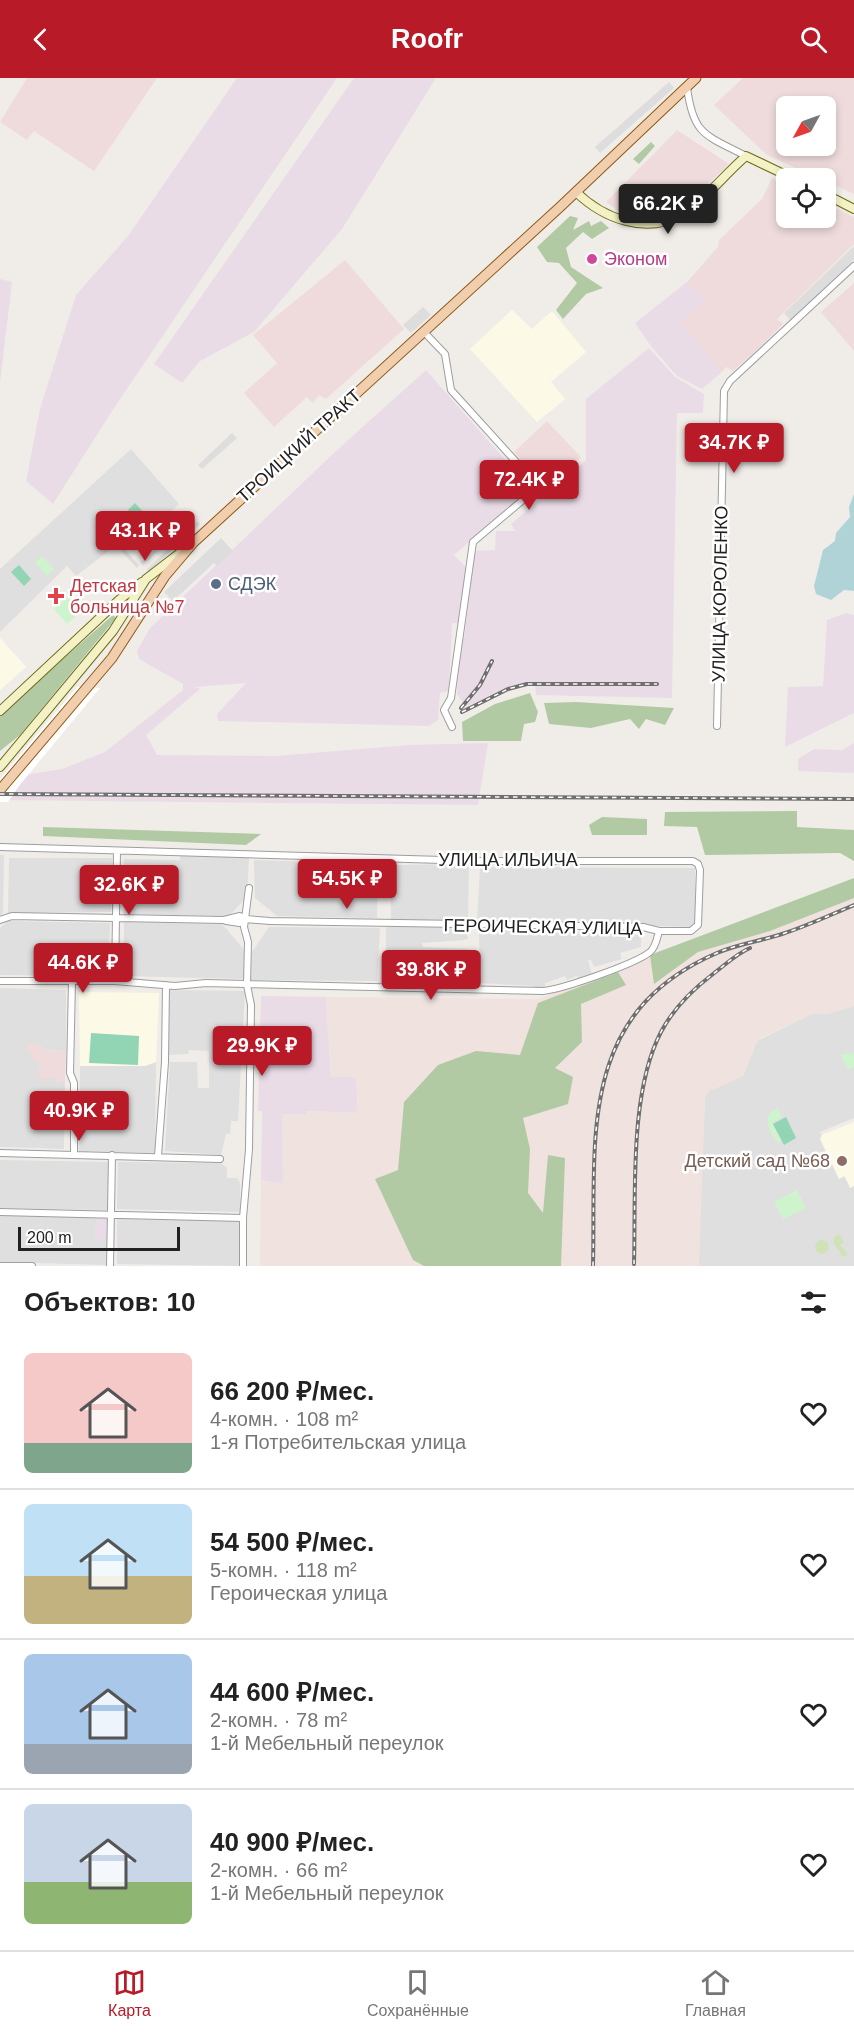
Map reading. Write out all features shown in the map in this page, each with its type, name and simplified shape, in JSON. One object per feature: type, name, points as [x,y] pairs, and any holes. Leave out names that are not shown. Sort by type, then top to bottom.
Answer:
[{"type":"main road","name":"ТРОИЦКИЙ ТРАКТ","points":[[0,790],[112,658],[165,576],[193,543],[576,192],[696,78]]},
{"type":"street","points":[[687,87],[696,126],[709,137],[776,170]]},
{"type":"street","points":[[576,192],[596,209],[618,219],[632,223],[661,224],[682,214],[746,156]]},
{"type":"street","points":[[836,200],[854,209]]},
{"type":"street","name":"УЛИЦА КОРОЛЕНКО","points":[[717,726],[724,391],[730,381],[854,266]]},
{"type":"street","points":[[424,332],[445,354],[451,390],[537,485],[536,489],[473,542],[451,698],[444,710],[452,727]]},
{"type":"street","points":[[0,711],[119,600],[193,543]]},
{"type":"street","points":[[0,766],[114,631],[146,579]]},
{"type":"street","points":[[119,600],[127,602],[128,609]]},
{"type":"street","name":"УЛИЦА ИЛЬИЧА","points":[[0,847],[477,861],[693,861],[698,864],[700,870],[696,928]]},
{"type":"street","points":[[116,981],[117,851]]},
{"type":"street","points":[[243,1266],[243,1218],[249,1149],[251,1005],[247,985],[245,919],[249,888]]},
{"type":"street","name":"ГЕРОИЧЕСКАЯ УЛИЦА","points":[[3,918],[224,921],[240,916],[245,919],[643,927],[659,931],[696,928]]},
{"type":"street","points":[[0,981],[116,981],[166,985],[194,982],[528,992],[554,990],[650,953],[659,931]]},
{"type":"street","points":[[72,982],[70,1074],[74,1083],[74,1154]]},
{"type":"street","points":[[158,1156],[165,1062],[166,985]]},
{"type":"street","points":[[0,1153],[220,1159]]},
{"type":"street","points":[[110,1266],[112,1155]]},
{"type":"street","points":[[0,1212],[243,1218]]},
{"type":"street","points":[[0,1266],[32,1266]]},
{"type":"shaded area","points":[[27,78],[157,78],[94,171],[34,131],[27,140],[0,122]]},
{"type":"shaded area","points":[[237,78],[337,78],[112,411],[53,504],[26,481],[40,409],[76,295],[128,236]]},
{"type":"shaded area","points":[[354,78],[436,78],[342,229],[254,332],[200,361],[182,383],[154,364]]},
{"type":"shaded area","points":[[743,78],[854,78],[854,194],[836,186],[836,168],[796,168],[767,155],[714,105]]},
{"type":"shaded area","points":[[669,82],[674,88],[600,153],[595,147]]},
{"type":"shaded area","points":[[677,130],[729,164],[677,213],[657,220],[629,219],[606,202]]},
{"type":"shaded area","points":[[772,178],[776,180],[776,228],[836,228],[836,208],[854,217],[854,244],[777,319],[783,324],[756,351],[733,371],[726,367],[722,372],[680,323],[705,300],[687,282],[718,247],[719,240],[762,199]]},
{"type":"shaded area","points":[[854,246],[854,260],[791,321],[784,313]]},
{"type":"shaded area","points":[[345,260],[404,329],[326,399],[319,395],[313,403],[307,397],[274,427],[244,393],[277,363],[253,335]]},
{"type":"shaded area","points":[[0,279],[12,282],[0,383]]},
{"type":"shaded area","points":[[687,282],[705,300],[681,323],[722,372],[702,389],[677,376],[650,345],[635,323]]},
{"type":"shaded area","points":[[854,283],[854,351],[821,312]]},
{"type":"shaded area","points":[[423,307],[431,315],[411,333],[403,325]]},
{"type":"shaded area","points":[[512,310],[532,329],[552,311],[586,352],[551,382],[565,399],[537,422],[470,349]]},
{"type":"shaded area","points":[[649,348],[675,377],[704,394],[703,413],[677,413],[672,698],[536,695],[535,684],[503,689],[466,707],[457,694],[459,639],[464,639],[475,551],[495,550],[496,531],[515,531],[511,524],[586,460],[586,399]]},
{"type":"shaded area","points":[[426,370],[531,489],[454,555],[466,567],[459,623],[452,623],[449,691],[440,693],[438,720],[429,726],[218,721],[217,714],[246,683],[195,687],[200,689],[146,735],[157,755],[276,756],[409,745],[488,743],[478,805],[0,800],[24,775],[62,769],[105,752],[183,690],[183,684],[139,659],[137,651],[150,628],[336,451]]},
{"type":"shaded area","points":[[547,421],[581,457],[548,489],[514,452]]},
{"type":"shaded area","points":[[232,433],[237,438],[202,469],[198,465]]},
{"type":"shaded area","points":[[131,449],[179,504],[165,517],[159,512],[76,576],[67,566],[0,632],[0,569]]},
{"type":"shaded area","points":[[197,521],[200,524],[149,572],[147,569]]},
{"type":"shaded area","points":[[112,535],[139,565],[137,568],[109,538]]},
{"type":"shaded area","points":[[221,538],[233,551],[217,566],[214,563],[173,601],[164,592]]},
{"type":"shaded area","points":[[165,539],[168,542],[143,565],[140,562]]},
{"type":"shaded area","points":[[846,613],[854,615],[854,713],[785,747],[788,687],[823,686],[827,620]]},
{"type":"shaded area","points":[[0,638],[26,667],[0,690]]},
{"type":"shaded area","points":[[854,743],[854,773],[798,771],[798,759],[814,749],[842,750]]},
{"type":"shaded area","points":[[0,855],[4,855],[3,913],[0,916]]},
{"type":"shaded area","points":[[180,855],[249,858],[247,897],[229,916],[124,914],[124,859],[180,860]]},
{"type":"shaded area","points":[[9,858],[112,858],[111,912],[8,913]]},
{"type":"shaded area","points":[[254,860],[378,864],[377,918],[277,916],[255,898]]},
{"type":"shaded area","points":[[469,864],[468,920],[391,920],[390,865]]},
{"type":"shaded area","points":[[480,867],[695,868],[695,927],[477,921]]},
{"type":"shaded area","points":[[854,881],[854,1006],[827,1014],[814,1013],[757,1040],[743,1076],[711,1089],[705,1097],[699,1266],[260,1266],[261,1180],[283,1184],[282,1114],[306,1115],[307,1111],[358,1113],[356,1077],[331,1077],[326,997],[538,999]]},
{"type":"shaded area","points":[[8,921],[110,923],[108,976],[0,975],[0,928]]},
{"type":"shaded area","points":[[124,922],[222,924],[246,952],[245,979],[124,976]]},
{"type":"shaded area","points":[[390,926],[465,928],[468,939],[422,943],[423,947],[469,949],[469,982],[386,982],[386,928]]},
{"type":"shaded area","points":[[269,927],[380,928],[377,981],[251,980],[252,952]]},
{"type":"shaded area","points":[[479,929],[641,935],[641,947],[620,953],[622,959],[594,967],[591,960],[588,960],[592,975],[579,980],[577,976],[567,980],[565,976],[545,983],[545,987],[534,989],[533,986],[480,983]]},
{"type":"shaded area","points":[[0,988],[66,990],[66,1051],[44,1050],[39,1044],[28,1044],[32,1055],[56,1078],[56,1082],[65,1080],[64,1149],[0,1147]]},
{"type":"shaded area","points":[[169,990],[245,991],[238,1121],[231,1121],[230,1134],[226,1134],[221,1155],[165,1151],[170,1062],[197,1062],[198,1088],[209,1088],[209,1051],[189,1050],[188,1054],[168,1055]]},
{"type":"shaded area","points":[[79,992],[159,993],[156,1062],[145,1066],[80,1066]]},
{"type":"shaded area","points":[[261,996],[326,997],[331,1077],[356,1077],[358,1113],[307,1111],[307,1115],[282,1114],[284,1184],[261,1180],[262,1111],[258,1111]]},
{"type":"shaded area","points":[[854,1006],[854,1118],[820,1132],[840,1178],[844,1176],[850,1187],[854,1186],[854,1266],[698,1266],[705,1097],[711,1088],[743,1076],[757,1041],[814,1013],[827,1014]]},
{"type":"shaded area","points":[[28,1043],[39,1044],[44,1050],[66,1051],[65,1080],[55,1082],[55,1078],[39,1079],[39,1061],[32,1060],[32,1055],[28,1053]]},
{"type":"shaded area","points":[[156,1062],[155,1153],[79,1151],[80,1066],[145,1066]]},
{"type":"shaded area","name":"Детский сад №68","points":[[854,1122],[854,1186],[850,1188],[845,1176],[839,1179],[820,1139],[822,1135]]},
{"type":"shaded area","points":[[0,1160],[108,1162],[108,1210],[0,1208]]},
{"type":"shaded area","points":[[118,1162],[221,1163],[227,1168],[227,1178],[237,1178],[240,1183],[240,1212],[117,1209]]},
{"type":"shaded area","points":[[0,1216],[95,1216],[108,1242],[107,1265],[0,1262]]},
{"type":"shaded area","points":[[95,1216],[108,1217],[108,1242],[104,1239],[94,1239],[95,1224],[99,1222]]},
{"type":"shaded area","points":[[117,1217],[240,1220],[239,1266],[117,1264]]},
{"type":"green space","points":[[651,142],[655,146],[639,164],[633,159]]},
{"type":"green space","points":[[570,216],[578,218],[573,230],[589,221],[591,226],[601,221],[609,228],[592,239],[583,232],[566,248],[571,267],[603,288],[586,294],[563,319],[556,310],[577,283],[559,263],[547,262],[537,247]]},
{"type":"green space","points":[[135,503],[146,515],[139,522],[128,510]]},
{"type":"green space","points":[[42,556],[54,569],[47,576],[35,562]]},
{"type":"green space","points":[[19,565],[31,579],[24,586],[11,572]]},
{"type":"green space","points":[[70,595],[84,609],[67,624],[54,609]]},
{"type":"green space","points":[[113,615],[116,618],[20,735],[0,751],[0,714]]},
{"type":"green space","points":[[530,693],[538,712],[535,722],[524,724],[521,741],[463,741],[462,722],[495,704]]},
{"type":"green space","points":[[576,702],[674,708],[665,725],[646,719],[639,729],[630,719],[591,728],[549,724],[544,703]]},
{"type":"green space","points":[[797,811],[797,827],[854,830],[854,861],[840,853],[705,855],[697,827],[664,826],[665,812]]},
{"type":"green space","points":[[602,817],[647,819],[647,835],[592,835],[589,825]]},
{"type":"green space","points":[[43,827],[261,834],[246,845],[43,836]]},
{"type":"green space","points":[[854,878],[854,898],[770,931],[698,952],[654,984],[650,955]]},
{"type":"green space","points":[[618,972],[626,985],[581,1004],[582,1042],[555,1068],[573,1077],[568,1104],[523,1118],[530,1149],[528,1193],[543,1213],[548,1155],[565,1158],[561,1266],[424,1266],[413,1260],[375,1179],[398,1170],[404,1102],[438,1065],[476,1051],[520,1055],[538,1003]]},
{"type":"green space","points":[[91,1033],[139,1036],[138,1065],[89,1063]]},
{"type":"green space","points":[[854,1053],[854,1067],[848,1070],[841,1055]]},
{"type":"green space","points":[[778,1108],[782,1117],[772,1123],[781,1142],[779,1143],[772,1134],[768,1122],[769,1114]]},
{"type":"green space","points":[[786,1117],[796,1138],[784,1145],[773,1124]]},
{"type":"green space","points":[[797,1190],[806,1208],[783,1219],[774,1202]]},
{"type":"green space","points":[[840,1234],[844,1242],[840,1245],[848,1254],[843,1257],[834,1244],[834,1237]]},
{"type":"green space","points":[[822,1240],[827,1242],[829,1247],[827,1252],[822,1254],[817,1252],[815,1247],[817,1242]]},
{"type":"water","points":[[854,494],[854,591],[844,590],[831,600],[816,594],[814,586],[823,550],[835,541],[836,533],[850,517],[849,507]]},
{"type":"pier","points":[[77,687],[100,688],[8,802],[0,802],[0,779]]},
{"type":"railway","points":[[461,708],[480,685],[492,661]]},
{"type":"railway","points":[[462,712],[508,689],[527,684],[657,684]]},
{"type":"railway","points":[[0,794],[854,799]]},
{"type":"railway","points":[[593,1266],[596,1127],[603,1084],[617,1045],[639,1010],[671,979],[717,953],[791,931],[854,905]]},
{"type":"railway","points":[[634,1264],[636,1145],[644,1084],[651,1057],[661,1032],[671,1015],[684,1000],[731,960],[750,948]]},
{"type":"place","name":"Эконом","points":[[592,259]]},
{"type":"place","name":"СДЭК","points":[[216,584]]},
{"type":"place","name":"Детская больница №7","points":[[56,596]]},
{"type":"place","name":"Детский сад №68","points":[[842,1161]]}]
